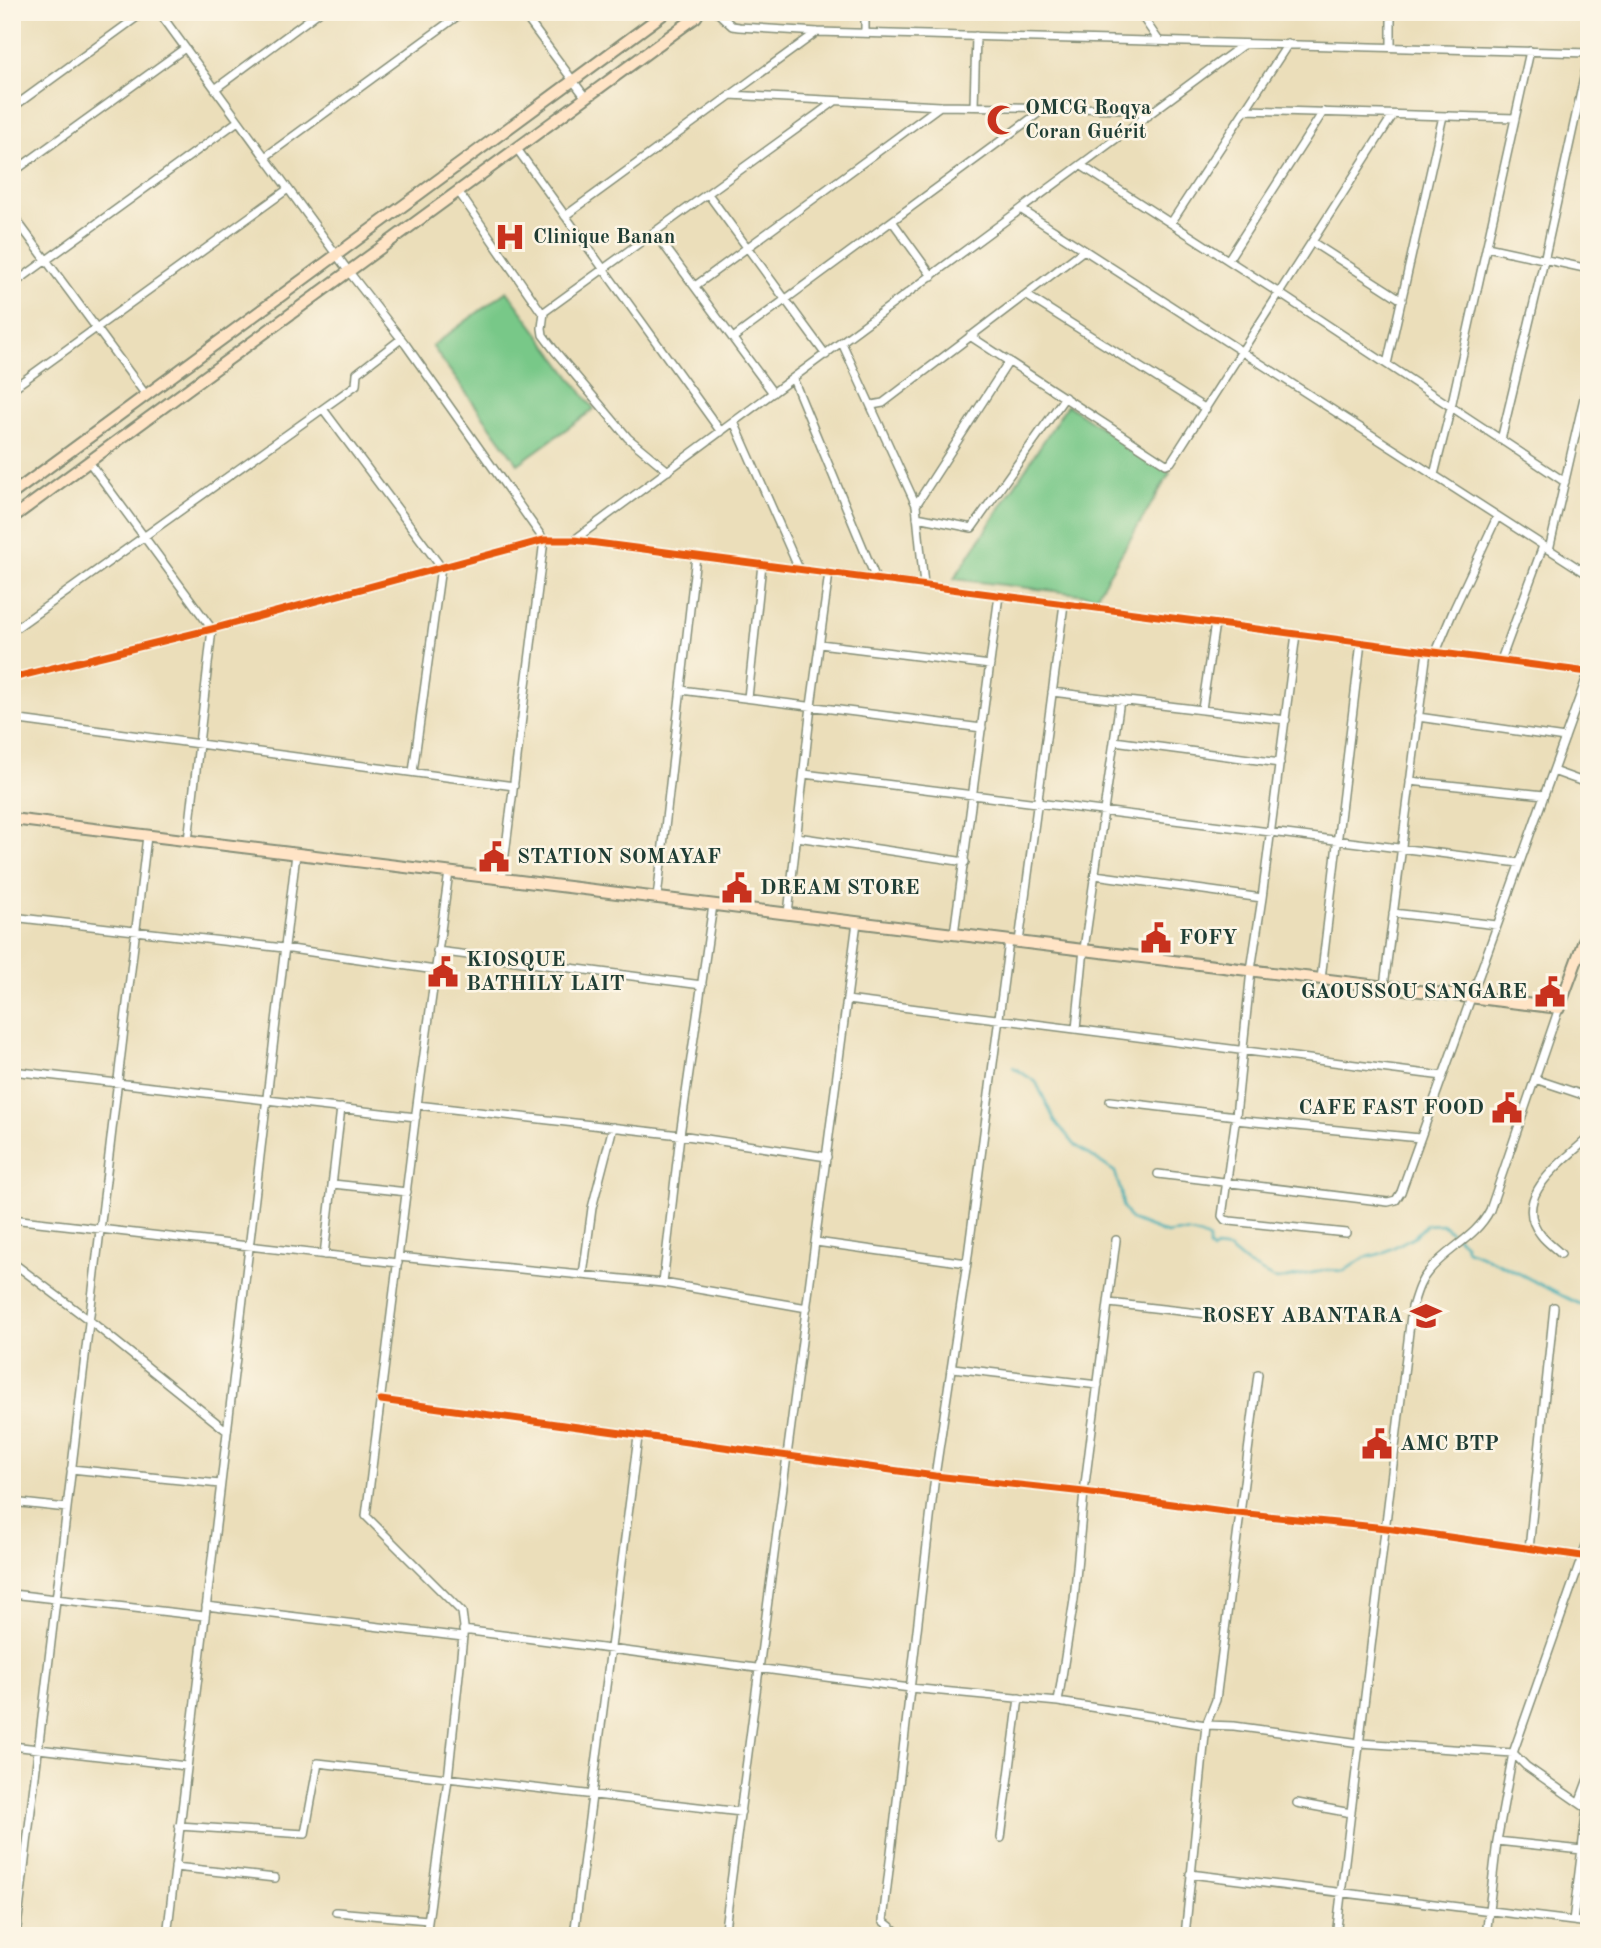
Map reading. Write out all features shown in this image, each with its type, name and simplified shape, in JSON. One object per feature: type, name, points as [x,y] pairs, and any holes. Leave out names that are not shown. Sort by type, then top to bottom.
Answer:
[{"type":"main road","points":[[12,494],[666,12]]},
{"type":"main road","points":[[12,519],[696,17],[699,12]]},
{"type":"main road","points":[[12,819],[1559,1008],[1589,927]]},
{"type":"street","points":[[12,108],[144,12]]},
{"type":"street","points":[[170,12],[161,15],[401,339],[544,540],[502,879]]},
{"type":"street","points":[[215,89],[319,12]]},
{"type":"street","points":[[265,158],[463,12]]},
{"type":"street","points":[[522,12],[586,98]]},
{"type":"street","points":[[717,12],[732,26],[818,32],[1589,54],[1544,261],[1501,440]]},
{"type":"street","points":[[865,12],[865,33]]},
{"type":"street","points":[[1139,12],[1159,41]]},
{"type":"street","points":[[1391,12],[1391,47]]},
{"type":"street","points":[[565,216],[818,32]]},
{"type":"street","points":[[974,106],[976,36]]},
{"type":"street","points":[[575,540],[1244,44]]},
{"type":"street","points":[[1171,223],[1288,44]]},
{"type":"street","points":[[12,173],[185,48]]},
{"type":"street","points":[[1434,475],[1530,51]]},
{"type":"street","points":[[730,95],[940,106],[1129,109],[1148,116]]},
{"type":"street","points":[[668,471],[628,438],[555,351],[543,335],[544,312],[834,102]]},
{"type":"street","points":[[695,286],[940,106]]},
{"type":"street","points":[[733,338],[1045,108]]},
{"type":"street","points":[[1246,110],[1515,118]]},
{"type":"street","points":[[1228,260],[1323,113]]},
{"type":"street","points":[[970,336],[1166,464],[1174,459],[1393,115]]},
{"type":"street","points":[[1387,364],[1443,116]]},
{"type":"street","points":[[12,285],[239,121]]},
{"type":"street","points":[[517,149],[721,432]]},
{"type":"street","points":[[1082,166],[1565,482]]},
{"type":"street","points":[[12,389],[288,189]]},
{"type":"street","points":[[458,191],[540,310],[544,312]]},
{"type":"street","points":[[708,194],[826,355]]},
{"type":"street","points":[[1022,211],[1589,575]]},
{"type":"street","points":[[12,214],[146,395]]},
{"type":"street","points":[[892,221],[932,276]]},
{"type":"street","points":[[655,233],[773,393]]},
{"type":"street","points":[[1312,242],[1402,300]]},
{"type":"street","points":[[1486,247],[1589,270]]},
{"type":"street","points":[[872,405],[883,403],[1084,250]]},
{"type":"street","points":[[1026,295],[1206,409]]},
{"type":"street","points":[[12,631],[356,385],[357,373],[401,339]]},
{"type":"street","points":[[842,343],[916,505],[925,585]]},
{"type":"street","points":[[916,505],[1009,361]]},
{"type":"street","points":[[1501,660],[1546,548],[1565,482],[1589,376]]},
{"type":"street","points":[[793,379],[876,579]]},
{"type":"street","points":[[917,517],[972,528],[1066,397]]},
{"type":"street","points":[[323,409],[441,567],[413,772]]},
{"type":"street","points":[[734,422],[799,569]]},
{"type":"street","points":[[89,462],[212,629],[188,841]]},
{"type":"street","points":[[1436,652],[1497,517]]},
{"type":"street","points":[[12,678],[212,629],[544,540],[575,540],[1589,672],[1396,1200],[1388,1202],[1158,1174]]},
{"type":"street","points":[[657,898],[696,556]]},
{"type":"street","points":[[748,698],[762,564]]},
{"type":"street","points":[[788,914],[829,573]]},
{"type":"street","points":[[954,934],[999,595]]},
{"type":"street","points":[[902,1936],[883,1921],[935,1476],[953,1368],[999,1019],[1037,803],[1064,604]]},
{"type":"street","points":[[1202,709],[1215,623]]},
{"type":"street","points":[[1296,634],[1251,970],[1236,1118],[1222,1216],[1225,1220],[1346,1233]]},
{"type":"street","points":[[1321,979],[1361,642]]},
{"type":"street","points":[[820,643],[990,665]]},
{"type":"street","points":[[1384,986],[1427,651]]},
{"type":"street","points":[[681,690],[982,728]]},
{"type":"street","points":[[1052,692],[1286,720]]},
{"type":"street","points":[[1076,1029],[1084,949],[1120,700]]},
{"type":"street","points":[[1418,717],[1564,738]]},
{"type":"street","points":[[12,719],[514,786]]},
{"type":"street","points":[[1114,741],[1280,763]]},
{"type":"street","points":[[1553,771],[1589,784]]},
{"type":"street","points":[[804,774],[1519,863]]},
{"type":"street","points":[[1410,781],[1544,795]]},
{"type":"street","points":[[16,1936],[147,836]]},
{"type":"street","points":[[797,837],[965,862]]},
{"type":"street","points":[[167,1936],[296,854]]},
{"type":"street","points":[[426,1936],[448,1779],[463,1634],[462,1612],[366,1516],[449,873]]},
{"type":"street","points":[[1095,875],[1262,898]]},
{"type":"street","points":[[663,1283],[680,1135],[713,905]]},
{"type":"street","points":[[1393,913],[1497,925]]},
{"type":"street","points":[[12,917],[284,948],[435,970]]},
{"type":"street","points":[[724,1936],[858,922]]},
{"type":"street","points":[[437,951],[702,985]]},
{"type":"street","points":[[847,1000],[1443,1076]]},
{"type":"street","points":[[1336,1936],[1412,1307],[1426,1273],[1475,1232],[1490,1210],[1559,1008]]},
{"type":"street","points":[[12,1077],[13,1071],[416,1117]]},
{"type":"street","points":[[1535,1079],[1589,1097]]},
{"type":"street","points":[[1110,1101],[1420,1138]]},
{"type":"street","points":[[417,1105],[680,1135],[827,1157]]},
{"type":"street","points":[[324,1255],[341,1108]]},
{"type":"street","points":[[583,1275],[592,1208],[613,1127]]},
{"type":"street","points":[[1561,1254],[1541,1237],[1536,1229],[1532,1207],[1535,1192],[1589,1137]]},
{"type":"street","points":[[333,1184],[407,1192]]},
{"type":"street","points":[[12,1219],[324,1255],[663,1283],[807,1308]]},
{"type":"street","points":[[1058,1702],[1074,1600],[1084,1492],[1116,1240]]},
{"type":"street","points":[[816,1242],[967,1263]]},
{"type":"street","points":[[12,1262],[227,1431]]},
{"type":"street","points":[[1109,1303],[1252,1319]]},
{"type":"street","points":[[1529,1549],[1554,1307]]},
{"type":"street","points":[[953,1368],[1098,1385]]},
{"type":"street","points":[[1185,1936],[1206,1725],[1216,1700],[1258,1374]]},
{"type":"street","points":[[381,1400],[935,1476],[1386,1528],[1585,1557]]},
{"type":"street","points":[[574,1936],[594,1797],[638,1437]]},
{"type":"street","points":[[71,1469],[220,1483]]},
{"type":"street","points":[[12,1502],[67,1508]]},
{"type":"street","points":[[1486,1936],[1497,1842],[1513,1753],[1585,1557],[1589,1537]]},
{"type":"street","points":[[12,1594],[204,1616]]},
{"type":"street","points":[[206,1606],[612,1650],[910,1688],[1058,1702],[1206,1725],[1234,1726],[1360,1743],[1513,1753],[1525,1766],[1588,1809],[1573,1921]]},
{"type":"street","points":[[1001,1838],[1019,1698]]},
{"type":"street","points":[[12,1746],[186,1766]]},
{"type":"street","points":[[179,1826],[305,1835],[318,1763],[741,1812]]},
{"type":"street","points":[[1579,1803],[1589,1776]]},
{"type":"street","points":[[1297,1803],[1351,1813]]},
{"type":"street","points":[[1497,1842],[1582,1850]]},
{"type":"street","points":[[175,1867],[275,1878]]},
{"type":"street","points":[[1190,1874],[1589,1923]]},
{"type":"street","points":[[336,1912],[428,1920]]},
{"type":"green space","points":[[507,291],[594,409],[518,464],[432,346]]},
{"type":"green space","points":[[1067,405],[1170,473],[1096,596],[954,579]]},
{"type":"waterway","points":[[1013,1067],[1036,1082],[1055,1121],[1075,1145],[1115,1172],[1123,1208],[1131,1220],[1167,1234],[1183,1232],[1205,1238],[1209,1240],[1212,1251],[1216,1248],[1230,1250],[1247,1264],[1276,1280],[1327,1270],[1344,1271],[1364,1258],[1383,1253],[1415,1236],[1426,1225],[1442,1224],[1465,1244],[1467,1250],[1589,1308]]},
{"type":"cycle path","points":[[12,678],[212,629],[544,540],[574,540],[1588,672]]},
{"type":"cycle path","points":[[381,1400],[935,1476],[1386,1528],[1589,1557]]},
{"type":"place","name":"OMCG Roqya Coran Guérit","points":[[1002,120]]},
{"type":"place","name":"Clinique Banan","points":[[510,237]]},
{"type":"place","name":"STATION SOMAYAF","points":[[494,857]]},
{"type":"place","name":"DREAM STORE","points":[[737,888]]},
{"type":"place","name":"FOFY","points":[[1156,938]]},
{"type":"place","name":"KIOSQUE BATHILY LAIT","points":[[443,972]]},
{"type":"place","name":"GAOUSSOU SANGARE","points":[[1550,992]]},
{"type":"place","name":"CAFE FAST FOOD","points":[[1507,1108]]},
{"type":"place","name":"ROSEY ABANTARA","points":[[1426,1316]]},
{"type":"place","name":"AMC BTP","points":[[1377,1444]]}]
